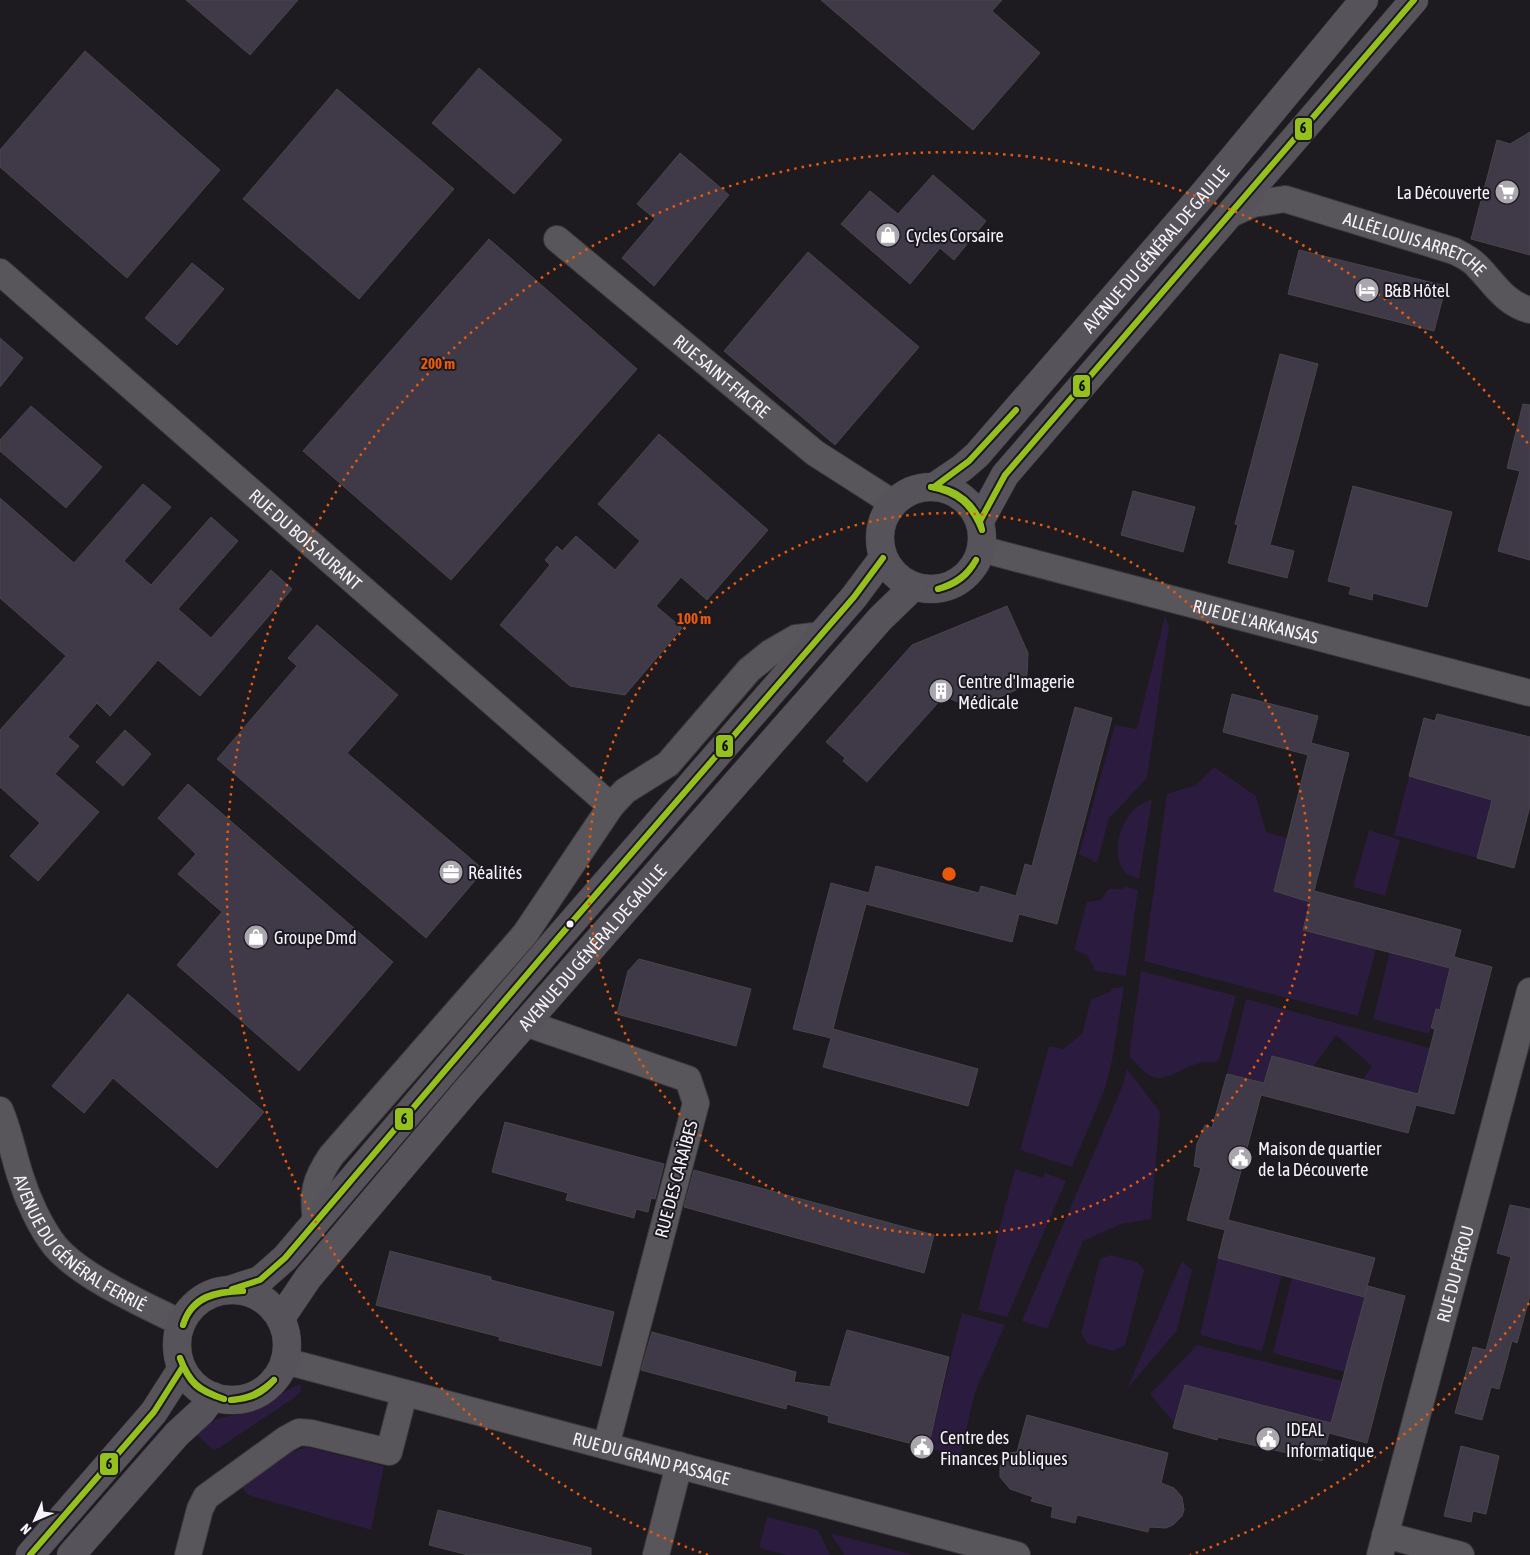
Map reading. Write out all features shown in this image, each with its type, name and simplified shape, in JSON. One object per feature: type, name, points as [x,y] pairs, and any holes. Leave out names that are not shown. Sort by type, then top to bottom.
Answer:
[{"type":"main road","name":"AVENUE DU GÉNÉRAL DE GAULLE","points":[[934,486],[962,468],[977,455],[1205,192],[1364,0]]},
{"type":"main road","name":"AVENUE DU GÉNÉRAL DE GAULLE","points":[[980,521],[1005,475],[1414,0]]},
{"type":"main road","points":[[934,486],[949,490],[962,497],[973,508],[980,521],[982,535],[981,550],[976,563],[968,575],[956,584],[942,589],[927,590],[913,587],[901,580],[883,558],[879,535],[886,513],[893,503],[912,490],[934,486]]},
{"type":"main road","name":"AVENUE DU GÉNÉRAL DE GAULLE","points":[[232,1289],[260,1280],[285,1258],[559,937],[822,635],[869,579],[883,558]]},
{"type":"main road","name":"AVENUE DU GÉNÉRAL DE GAULLE","points":[[281,1318],[308,1278],[525,1023],[880,619],[913,587]]},
{"type":"main road","points":[[232,1289],[257,1296],[269,1303],[281,1318],[286,1332],[285,1361],[277,1377],[264,1390],[248,1398],[230,1400],[212,1396],[195,1385],[182,1368],[177,1338],[181,1323],[190,1309],[202,1298],[216,1292],[232,1289]]},
{"type":"main road","points":[[30,1555],[154,1412],[182,1368]]},
{"type":"main road","points":[[71,1555],[177,1434],[202,1411],[212,1396]]},
{"type":"street","points":[[1285,151],[1281,171],[1285,199]]},
{"type":"street","name":"ALLÉE LOUIS ARRETCHE","points":[[1231,214],[1252,204],[1285,199],[1454,251],[1477,265],[1489,282],[1508,300],[1530,310]]},
{"type":"street","name":"RUE SAINT-FIACRE","points":[[557,239],[815,453],[893,503]]},
{"type":"street","name":"RUE DU BOIS AURANT","points":[[0,272],[611,806]]},
{"type":"street","name":"RUE DE L'ARKANSAS","points":[[981,550],[1530,693]]},
{"type":"street","points":[[316,1221],[314,1204],[317,1177],[331,1156],[525,934],[611,806],[624,791],[668,764],[749,670],[770,653],[796,638],[822,635]]},
{"type":"street","name":"RUE DU PÉROU","points":[[1383,1545],[1530,991]]},
{"type":"street","name":"RUE DES CARAÏBES","points":[[525,1023],[688,1078],[696,1103],[606,1446]]},
{"type":"street","name":"AVENUE DU GÉNÉRAL FERRIÉ","points":[[0,1110],[10,1135],[20,1175],[33,1208],[55,1246],[79,1268],[181,1323]]},
{"type":"street","name":"RUE DU GRAND PASSAGE","points":[[285,1361],[1017,1555]]},
{"type":"street","points":[[188,1555],[200,1509],[206,1497],[278,1444],[299,1432],[311,1433],[389,1452],[404,1394]]},
{"type":"street","points":[[656,1555],[679,1466]]},
{"type":"street","points":[[1383,1545],[1461,1555]]},
{"type":"shaded area","points":[[1165,616],[1169,626],[1147,778],[1109,818],[1097,863],[1079,854],[1115,725],[1137,729]]},
{"type":"shaded area","points":[[1214,767],[1256,796],[1266,832],[1287,838],[1274,891],[1310,902],[1376,949],[1358,1016],[1144,961],[1167,794],[1196,785]]},
{"type":"shaded area","points":[[1409,776],[1492,800],[1477,858],[1394,835]]},
{"type":"shaded area","points":[[1152,800],[1139,879],[1126,873],[1120,863],[1119,841],[1127,819],[1134,810],[1142,803]]},
{"type":"shaded area","points":[[1369,830],[1400,840],[1385,896],[1353,887]]},
{"type":"shaded area","points":[[1125,886],[1138,890],[1126,976],[1095,971],[1087,955],[1074,950],[1087,902],[1101,900],[1109,889],[1123,889]]},
{"type":"shaded area","points":[[1390,952],[1450,968],[1440,1010],[1435,1009],[1429,1034],[1373,1019]]},
{"type":"shaded area","points":[[1141,971],[1236,996],[1219,1060],[1196,1064],[1167,1077],[1160,1078],[1147,1074],[1129,1056]]},
{"type":"shaded area","points":[[1124,987],[1112,1060],[1105,1088],[1072,1167],[1020,1150],[1049,1046],[1063,1049],[1082,1034],[1091,1000],[1111,991],[1112,988]]},
{"type":"shaded area","points":[[1246,999],[1430,1048],[1418,1094],[1363,1079],[1372,1066],[1336,1035],[1313,1067],[1272,1056],[1264,1083],[1227,1074]]},
{"type":"shaded area","points":[[1127,1069],[1160,1112],[1151,1219],[1121,1224],[1083,1241],[1047,1329],[1022,1321],[1123,1085]]},
{"type":"shaded area","points":[[1015,1169],[1043,1178],[1045,1173],[1066,1181],[1007,1317],[978,1310]]},
{"type":"shaded area","points":[[1110,1255],[1137,1262],[1144,1270],[1125,1345],[1114,1351],[1088,1344],[1081,1333],[1100,1259]]},
{"type":"shaded area","points":[[1218,1258],[1282,1274],[1262,1351],[1200,1335]]},
{"type":"shaded area","points":[[1182,1261],[1192,1270],[1177,1330],[1127,1389]]},
{"type":"shaded area","points":[[1292,1277],[1365,1297],[1345,1372],[1273,1353]]},
{"type":"shaded area","points":[[962,1313],[1005,1325],[975,1392],[960,1456],[928,1448]]},
{"type":"shaded area","points":[[1197,1345],[1343,1381],[1331,1423],[1186,1385],[1174,1423],[1150,1394]]},
{"type":"shaded area","points":[[298,1385],[302,1386],[300,1392],[294,1398],[219,1448],[213,1450],[197,1435],[203,1427],[219,1418],[257,1410]]},
{"type":"shaded area","points":[[308,1447],[384,1466],[371,1530],[248,1495],[241,1486],[291,1452]]},
{"type":"shaded area","points":[[767,1517],[818,1530],[830,1555],[787,1555],[759,1548]]},
{"type":"shaded area","points":[[830,1533],[913,1555],[845,1555]]},
{"type":"building","points":[[186,0],[298,0],[250,55]]},
{"type":"building","points":[[821,0],[1002,0],[992,11],[1040,53],[973,130]]},
{"type":"building","points":[[85,51],[220,170],[127,278],[0,167],[0,150]]},
{"type":"building","points":[[479,68],[562,140],[514,194],[432,123]]},
{"type":"building","points":[[337,89],[454,189],[359,299],[243,199]]},
{"type":"building","name":"La Découverte","points":[[1530,132],[1530,255],[1471,239],[1497,140],[1510,144]]},
{"type":"building","points":[[680,153],[729,195],[654,286],[622,258],[655,219],[637,204]]},
{"type":"building","points":[[933,175],[986,221],[954,260],[940,248],[910,284],[841,224],[870,191],[898,214]]},
{"type":"building","points":[[489,239],[637,369],[451,580],[303,451]]},
{"type":"building","name":"B&B Hôtel","points":[[1299,250],[1446,286],[1434,331],[1288,294]]},
{"type":"building","points":[[808,252],[919,347],[835,445],[724,351]]},
{"type":"building","points":[[192,263],[224,289],[177,345],[145,318]]},
{"type":"building","points":[[0,338],[23,358],[0,387]]},
{"type":"building","points":[[1280,354],[1318,364],[1270,545],[1294,551],[1287,578],[1228,563],[1238,525],[1235,524]]},
{"type":"building","points":[[1523,404],[1530,405],[1530,560],[1498,551],[1520,471],[1507,468]]},
{"type":"building","points":[[31,406],[102,467],[66,508],[0,451],[0,440]]},
{"type":"building","points":[[659,434],[768,530],[707,600],[681,577],[656,606],[682,628],[625,695],[570,686],[500,625],[550,565],[545,560],[557,546],[562,551],[576,536],[615,570],[640,541],[598,504]]},
{"type":"building","points":[[143,484],[171,507],[124,561],[151,585],[211,517],[238,541],[178,609],[211,638],[271,570],[292,589],[200,696],[158,660],[110,716],[97,703],[68,737],[79,746],[55,774],[99,812],[38,881],[10,856],[40,823],[0,787],[0,730],[66,656],[0,598],[0,498],[74,563]]},
{"type":"building","points":[[1353,486],[1452,512],[1427,607],[1373,593],[1372,600],[1349,594],[1351,587],[1328,581]]},
{"type":"building","points":[[1133,491],[1195,507],[1183,552],[1121,535]]},
{"type":"building","name":"Centre d'Imagerie Médicale","points":[[1007,606],[1028,653],[1027,675],[1018,689],[982,705],[967,706],[944,696],[867,782],[843,761],[845,758],[826,742],[912,645]]},
{"type":"building","points":[[317,625],[398,695],[347,753],[484,870],[426,938],[217,759],[297,666],[288,658]]},
{"type":"building","points":[[1232,694],[1318,716],[1311,743],[1349,753],[1314,891],[1461,930],[1454,957],[1492,967],[1454,1114],[1416,1105],[1408,1133],[1261,1095],[1228,1220],[1375,1258],[1364,1297],[1218,1258],[1225,1230],[1187,1220],[1201,1168],[1194,1166],[1197,1144],[1205,1125],[1212,1128],[1227,1074],[1264,1083],[1272,1056],[1418,1094],[1435,1029],[1431,1028],[1436,1009],[1440,1010],[1450,968],[1303,930],[1310,902],[1274,891],[1308,755],[1223,732]]},
{"type":"building","points":[[1075,707],[1112,718],[1057,924],[1019,914],[1012,942],[866,904],[841,997],[833,1029],[978,1069],[968,1106],[823,1067],[831,1038],[793,1029],[831,883],[869,893],[876,866],[979,893],[981,886],[1016,896],[1025,864],[1032,866]]},
{"type":"building","points":[[1437,714],[1530,737],[1530,806],[1514,868],[1477,858],[1492,800],[1409,776],[1424,718],[1435,721]]},
{"type":"building","points":[[125,730],[151,754],[123,786],[96,762]]},
{"type":"building","points":[[188,784],[393,962],[299,1071],[177,965],[222,912],[178,874],[196,854],[158,818]]},
{"type":"building","points":[[639,959],[751,989],[736,1046],[617,1014],[628,971]]},
{"type":"building","points":[[128,994],[264,1112],[217,1168],[113,1078],[84,1113],[52,1086]]},
{"type":"building","points":[[505,1122],[664,1164],[655,1199],[651,1198],[648,1212],[636,1209],[634,1218],[566,1200],[568,1193],[492,1172]]},
{"type":"building","points":[[694,1170],[934,1235],[924,1273],[684,1207]]},
{"type":"building","points":[[1510,1205],[1530,1209],[1530,1296],[1517,1343],[1512,1341],[1499,1389],[1491,1387],[1482,1420],[1455,1413],[1473,1347],[1486,1350],[1511,1257],[1497,1253]]},
{"type":"building","points":[[390,1251],[614,1312],[601,1366],[499,1340],[500,1337],[376,1305]]},
{"type":"building","points":[[1368,1286],[1405,1296],[1367,1443],[1329,1433],[1322,1461],[1218,1437],[1217,1440],[1173,1428],[1185,1385],[1331,1423]]},
{"type":"building","points":[[847,1330],[949,1357],[928,1448],[828,1422],[829,1416],[787,1404],[786,1409],[641,1370],[652,1332],[796,1372],[794,1382],[830,1387]]},
{"type":"building","points":[[1027,1415],[1168,1453],[1161,1483],[1174,1488],[1182,1497],[1184,1510],[1182,1516],[1173,1525],[1166,1528],[1149,1527],[1148,1532],[1077,1515],[1075,1523],[1051,1517],[1053,1507],[1031,1501],[1033,1497],[1010,1489],[1000,1477],[1000,1467],[1004,1458],[1009,1453],[1017,1452]]},
{"type":"building","points":[[1461,1446],[1499,1456],[1486,1514],[1473,1511],[1471,1522],[1444,1516]]},
{"type":"building","points":[[438,1510],[591,1548],[591,1555],[468,1555],[429,1545]]},
{"type":"transit line","name":"6","points":[[980,521],[1005,475],[1414,0]]},
{"type":"transit line","name":"6","points":[[934,487],[969,461],[1016,410]]},
{"type":"transit line","name":"6","points":[[931,487],[949,492],[963,501],[974,513],[982,530]]},
{"type":"transit line","name":"6","points":[[931,487],[949,490],[957,494],[976,513],[982,530]]},
{"type":"transit line","name":"6","points":[[232,1289],[260,1280],[285,1258],[559,937],[854,597],[883,558]]},
{"type":"transit line","name":"6","points":[[938,589],[960,578],[976,560]]},
{"type":"transit line","name":"6","points":[[938,589],[961,579],[976,560]]},
{"type":"transit line","name":"6","points":[[183,1325],[192,1307],[206,1297],[224,1292],[243,1291]]},
{"type":"transit line","name":"6","points":[[183,1325],[187,1316],[199,1302],[215,1295],[243,1291]]},
{"type":"transit line","name":"6","points":[[180,1358],[196,1385],[224,1399]]},
{"type":"transit line","name":"6","points":[[180,1358],[187,1374],[196,1385],[207,1393],[224,1399]]},
{"type":"transit line","name":"6","points":[[30,1555],[154,1412],[182,1368]]},
{"type":"transit line","name":"6","points":[[231,1400],[254,1394],[274,1380]]},
{"type":"transit line","name":"6","points":[[231,1400],[244,1399],[260,1393],[274,1380]]},
{"type":"place","name":"La Découverte","points":[[1507,192]]},
{"type":"place","name":"Cycles Corsaire","points":[[888,235]]},
{"type":"place","name":"B&B Hôtel","points":[[1367,290]]},
{"type":"place","name":"Centre d'Imagerie Médicale","points":[[941,691]]},
{"type":"place","name":"Réalités","points":[[451,872]]},
{"type":"place","name":"Groupe Dmd","points":[[256,937]]},
{"type":"place","name":"Maison de quartier de la Découverte","points":[[1240,1158]]},
{"type":"place","name":"IDEAL Informatique","points":[[1268,1439]]},
{"type":"place","name":"Centre des Finances Publiques","points":[[922,1447]]}]
